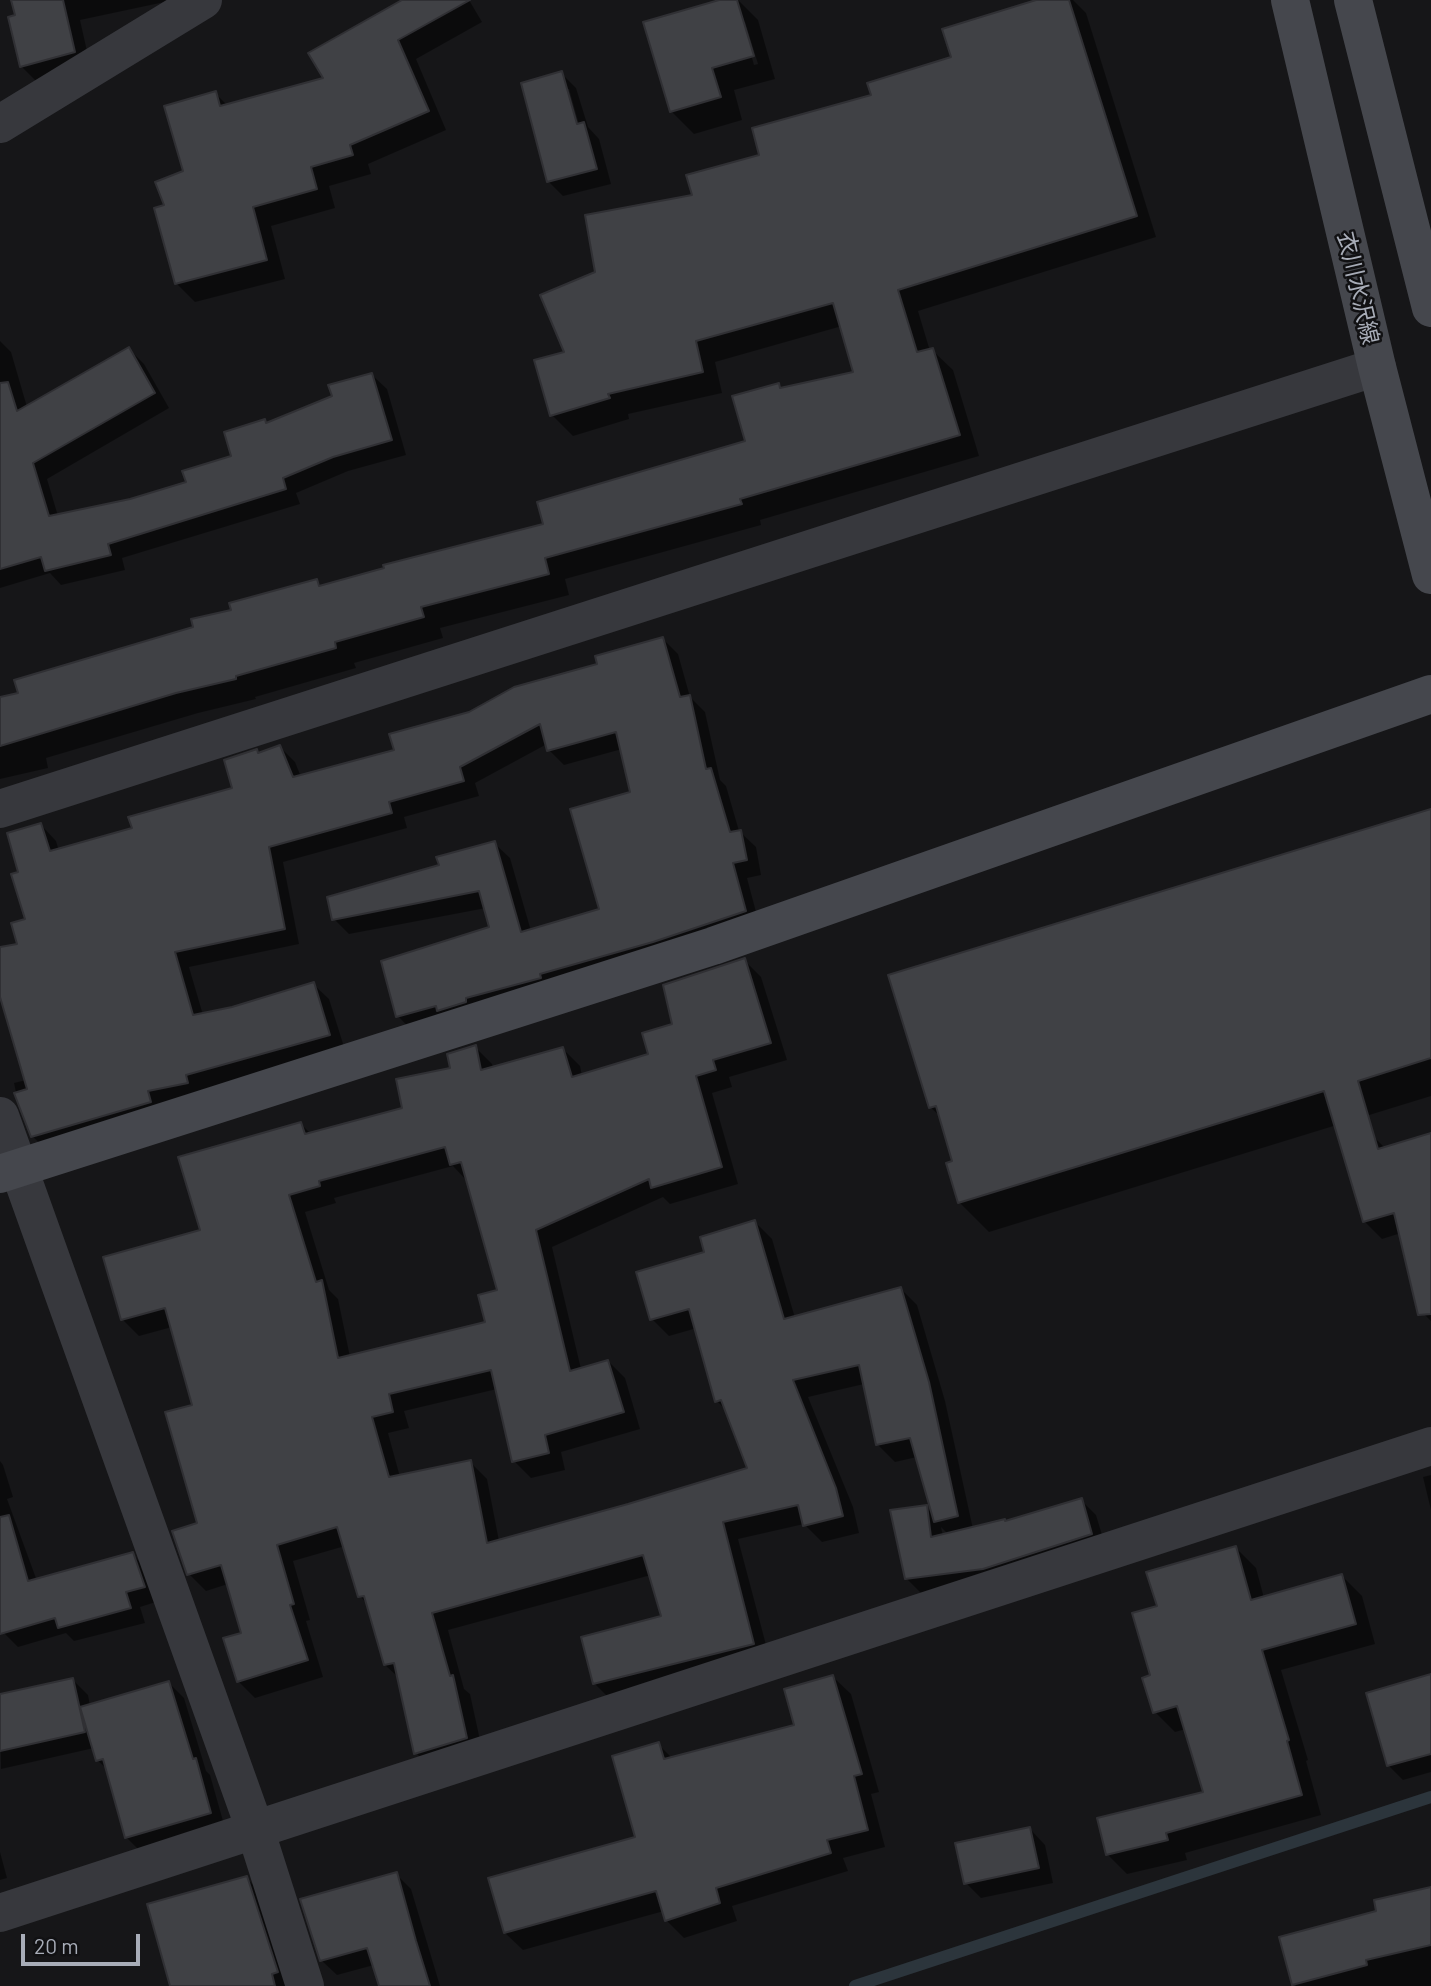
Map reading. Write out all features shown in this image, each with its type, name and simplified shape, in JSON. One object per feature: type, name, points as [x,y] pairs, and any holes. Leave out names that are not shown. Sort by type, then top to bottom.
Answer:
[{"type":"street","points":[[0,124],[202,0]]},
{"type":"street","name":"衣川水沢線","points":[[1290,0],[1377,367],[1431,575]]},
{"type":"street","points":[[1353,0],[1431,308]]},
{"type":"street","points":[[0,809],[1377,367]]},
{"type":"street","points":[[9,1171],[713,946],[1431,694]]},
{"type":"street","points":[[0,1116],[9,1171],[255,1829],[305,1986]]},
{"type":"street","points":[[0,1913],[1431,1446]]},
{"type":"building","points":[[11,0],[63,0],[75,52],[20,67],[8,17],[15,15]]},
{"type":"building","points":[[402,0],[470,0],[398,40],[429,111],[350,145],[353,155],[311,167],[317,189],[253,207],[267,260],[175,284],[154,208],[164,205],[155,182],[183,171],[164,106],[216,91],[220,106],[323,78],[308,53]]},
{"type":"building","points":[[719,0],[737,0],[754,56],[712,68],[721,97],[670,112],[643,22]]},
{"type":"building","points":[[1036,0],[1069,0],[1137,216],[898,290],[917,352],[933,348],[960,435],[740,499],[742,504],[545,558],[549,574],[421,607],[424,617],[335,642],[336,648],[0,746],[0,697],[18,693],[14,680],[193,627],[191,619],[231,610],[229,603],[317,579],[319,586],[384,568],[383,565],[543,524],[537,502],[745,441],[732,396],[779,383],[780,388],[853,372],[833,303],[696,341],[703,372],[608,394],[610,398],[550,416],[534,360],[564,352],[540,295],[595,272],[585,215],[692,195],[686,175],[759,155],[752,128],[871,95],[867,83],[951,57],[942,29]]},
{"type":"building","points":[[562,71],[577,124],[584,122],[597,169],[547,182],[521,83]]},
{"type":"building","points":[[129,347],[155,393],[33,463],[49,516],[130,499],[186,482],[182,471],[231,456],[224,432],[265,419],[266,423],[332,396],[328,385],[372,373],[392,440],[333,457],[283,478],[286,489],[108,544],[111,555],[45,571],[41,557],[0,569],[0,383],[8,382],[17,411]]},
{"type":"building","points":[[663,637],[680,697],[690,695],[706,769],[711,768],[730,832],[741,830],[747,860],[733,863],[746,911],[653,942],[540,974],[541,978],[466,998],[466,1002],[437,1011],[436,1006],[396,1017],[381,961],[489,927],[479,891],[332,920],[327,897],[439,865],[436,857],[495,841],[521,932],[599,909],[570,809],[630,792],[616,732],[547,751],[540,724],[460,767],[464,781],[389,802],[392,813],[269,847],[285,929],[175,952],[193,1015],[232,1007],[314,982],[330,1035],[186,1075],[188,1083],[148,1091],[151,1102],[31,1137],[14,1093],[27,1089],[0,997],[0,947],[17,944],[11,923],[25,919],[11,874],[18,872],[7,833],[41,823],[50,851],[132,828],[128,817],[232,788],[224,760],[257,749],[258,753],[280,745],[293,777],[394,750],[389,734],[469,712],[514,687],[597,664],[595,656]]},
{"type":"building","points":[[1431,809],[1431,1058],[1358,1081],[1378,1149],[1431,1133],[1431,1314],[1418,1315],[1394,1213],[1363,1222],[1324,1091],[958,1203],[946,1163],[952,1161],[936,1106],[929,1108],[888,975]]},
{"type":"building","points":[[745,958],[771,1043],[713,1060],[716,1070],[696,1076],[722,1167],[651,1188],[649,1179],[536,1230],[570,1371],[608,1360],[624,1412],[545,1435],[549,1453],[512,1462],[491,1370],[389,1394],[393,1412],[372,1417],[389,1477],[471,1460],[487,1543],[747,1468],[721,1400],[715,1402],[689,1309],[650,1320],[636,1272],[704,1252],[700,1237],[755,1220],[784,1319],[901,1287],[929,1382],[958,1516],[934,1522],[910,1438],[876,1445],[859,1365],[793,1380],[836,1488],[843,1516],[803,1526],[798,1505],[723,1522],[754,1644],[593,1684],[581,1637],[661,1616],[643,1555],[432,1613],[450,1676],[453,1675],[467,1738],[414,1754],[394,1663],[384,1665],[364,1596],[358,1597],[337,1527],[277,1545],[294,1604],[290,1605],[308,1660],[237,1682],[223,1638],[241,1633],[221,1565],[187,1575],[172,1531],[197,1523],[165,1412],[192,1405],[165,1308],[121,1320],[103,1257],[200,1230],[178,1157],[301,1122],[305,1134],[402,1108],[396,1079],[450,1068],[447,1054],[476,1045],[481,1070],[563,1047],[572,1077],[648,1054],[642,1033],[672,1024],[663,985]],"holes":[[[445,1147],[450,1165],[461,1162],[497,1290],[478,1295],[485,1322],[338,1358],[322,1280],[316,1282],[289,1195],[320,1186],[319,1181]]]},
{"type":"building","points":[[1082,1498],[1092,1534],[983,1569],[905,1579],[890,1510],[927,1505],[931,1537],[1005,1521]]},
{"type":"building","points":[[9,1515],[28,1581],[133,1552],[145,1587],[126,1592],[131,1608],[58,1628],[55,1618],[0,1634],[0,1517]]},
{"type":"building","points":[[1236,1546],[1251,1600],[1342,1574],[1356,1624],[1262,1650],[1302,1795],[1166,1833],[1168,1840],[1106,1855],[1097,1818],[1203,1792],[1177,1706],[1153,1713],[1142,1678],[1150,1675],[1132,1613],[1157,1606],[1146,1572]]},
{"type":"building","points":[[1431,1674],[1431,1754],[1387,1766],[1366,1693]]},
{"type":"building","points":[[833,1675],[862,1774],[854,1776],[868,1830],[827,1840],[831,1853],[716,1888],[720,1903],[665,1921],[656,1891],[504,1933],[488,1878],[635,1837],[612,1756],[659,1742],[664,1759],[794,1725],[784,1689]]},
{"type":"building","points":[[73,1678],[85,1732],[0,1751],[0,1694]]},
{"type":"building","points":[[169,1681],[193,1759],[196,1758],[211,1813],[125,1838],[103,1759],[96,1761],[80,1707]]},
{"type":"building","points":[[1030,1827],[1039,1868],[964,1884],[955,1843]]},
{"type":"building","points":[[397,1872],[430,1986],[379,1986],[367,1948],[320,1961],[300,1899]]},
{"type":"building","points":[[247,1876],[278,1972],[272,1974],[275,1986],[170,1986],[147,1904]]},
{"type":"building","points":[[1431,1887],[1431,1945],[1366,1960],[1367,1965],[1292,1985],[1279,1937],[1376,1911],[1374,1900]]},
{"type":"waterway","points":[[855,1986],[1431,1797]]}]
